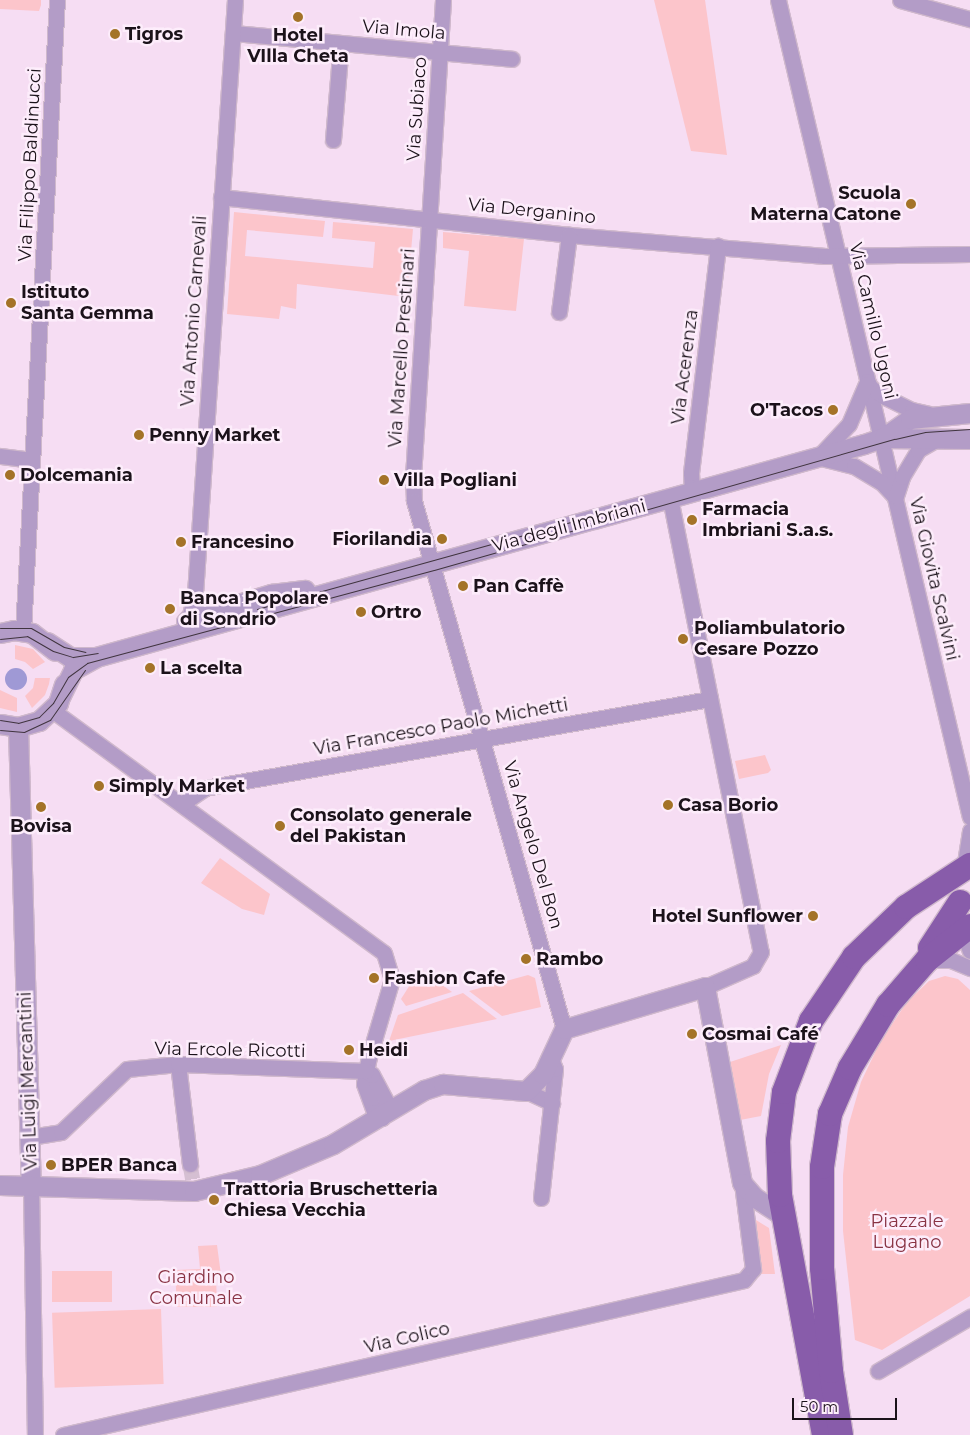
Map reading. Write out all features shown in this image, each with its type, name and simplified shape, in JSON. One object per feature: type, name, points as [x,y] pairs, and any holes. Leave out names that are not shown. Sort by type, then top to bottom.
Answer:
[{"type":"main road","points":[[824,1435],[815,1321],[822,1170],[830,1114],[868,1034],[960,902],[967,867]]},
{"type":"main road","points":[[841,1435],[815,1321],[782,1215],[777,1165],[781,1112],[792,1064],[811,1021],[844,970],[876,933],[922,895],[967,867]]},
{"type":"main road","points":[[903,986],[927,960],[968,936],[960,902]]},
{"type":"street","name":"Via Filippo Baldinucci","points":[[23,631],[57,0]]},
{"type":"street","name":"Via Antonio Carnevali","points":[[184,621],[190,613],[194,594],[235,0]]},
{"type":"street","name":"Via Subiaco","points":[[429,220],[443,0]]},
{"type":"street","points":[[900,0],[970,19]]},
{"type":"street","name":"Via Camillo Ugoni","points":[[782,3],[881,438]]},
{"type":"street","name":"Via Imola","points":[[233,33],[512,59]]},
{"type":"street","points":[[333,140],[341,43]]},
{"type":"street","name":"Via Derganino","points":[[221,197],[569,235],[840,257],[970,254]]},
{"type":"street","name":"Via Marcello Prestinari","points":[[429,220],[412,472],[414,502],[483,738]]},
{"type":"street","points":[[559,312],[569,235]]},
{"type":"street","name":"Via Acerenza","points":[[692,492],[691,473],[718,246]]},
{"type":"street","name":"Via degli Imbriani","points":[[809,459],[829,448],[849,424],[863,396],[866,378]]},
{"type":"street","name":"Via degli Imbriani","points":[[866,378],[871,388],[919,413],[970,413]]},
{"type":"street","name":"Via degli Imbriani","points":[[881,438],[904,421],[936,414]]},
{"type":"street","name":"Via degli Imbriani","points":[[57,702],[74,670],[96,656],[881,438],[970,439]]},
{"type":"street","name":"Via Giovita Scalvini","points":[[881,438],[970,817]]},
{"type":"street","points":[[896,500],[898,487],[911,462],[923,445],[935,440]]},
{"type":"street","points":[[0,456],[31,460]]},
{"type":"street","name":"Via degli Imbriani","points":[[809,459],[831,458],[852,465],[885,486],[896,500]]},
{"type":"street","points":[[526,1091],[536,1084],[551,1058],[564,1029],[705,987],[753,966],[761,952],[670,498]]},
{"type":"street","name":"Via degli Imbriani","points":[[162,638],[184,621],[281,592],[301,590],[328,592]]},
{"type":"street","name":"Via degli Imbriani","points":[[23,631],[47,642],[70,657],[96,656],[126,661],[195,642],[217,623]]},
{"type":"street","points":[[0,633],[23,631]]},
{"type":"street","points":[[9,726],[39,721],[57,702],[62,666],[47,642]]},
{"type":"street","name":"Via Francesco Paolo Michetti","points":[[183,803],[205,788],[710,699]]},
{"type":"street","points":[[57,702],[183,803],[384,953],[392,979],[366,1070],[372,1075],[386,1100],[382,1118]]},
{"type":"street","name":"Via Luigi Mercantini","points":[[9,726],[30,1137],[34,1435]]},
{"type":"street","name":"Via Angelo Del Bon","points":[[483,738],[548,963],[564,1029]]},
{"type":"street","points":[[967,867],[970,830]]},
{"type":"street","points":[[927,960],[950,960],[970,968]]},
{"type":"street","points":[[705,987],[742,1183],[749,1232]]},
{"type":"street","points":[[541,1198],[555,1069],[551,1058]]},
{"type":"street","points":[[178,1064],[190,1164]]},
{"type":"street","name":"Via Ercole Ricotti","points":[[30,1137],[61,1132],[127,1070],[178,1064],[366,1070]]},
{"type":"street","points":[[0,1186],[31,1184],[193,1186],[260,1176],[333,1144],[382,1118],[424,1090],[443,1084],[526,1091],[552,1103]]},
{"type":"street","points":[[742,1183],[760,1202],[782,1215]]},
{"type":"street","points":[[749,1232],[751,1218],[760,1202]]},
{"type":"street","name":"Via Colico","points":[[63,1435],[744,1280],[753,1269],[749,1232]]},
{"type":"street","points":[[878,1371],[970,1317]]},
{"type":"green space","points":[[0,0],[41,0],[41,5],[39,11],[0,9]]},
{"type":"green space","points":[[654,0],[705,0],[727,155],[691,151]]},
{"type":"green space","points":[[234,212],[325,221],[323,237],[247,230],[245,256],[373,268],[375,242],[332,238],[333,222],[413,229],[407,297],[297,284],[296,309],[281,306],[279,319],[227,314]]},
{"type":"green space","points":[[443,232],[524,239],[516,311],[464,306],[469,251],[443,248]]},
{"type":"green space","points":[[15,645],[33,649],[45,662],[33,669],[25,662],[15,659]]},
{"type":"green space","points":[[35,678],[50,678],[45,695],[32,708],[25,696],[33,688]]},
{"type":"green space","points":[[0,690],[17,698],[17,712],[0,708]]},
{"type":"green space","points":[[765,755],[771,770],[768,773],[739,779],[735,761]]},
{"type":"green space","points":[[220,858],[270,894],[264,915],[242,909],[201,883]]},
{"type":"green space","points":[[420,969],[452,992],[406,1006],[401,999]]},
{"type":"green space","points":[[528,975],[535,978],[541,1007],[502,1016],[469,991]]},
{"type":"green space","name":"Piazzale Lugano","points":[[945,976],[958,979],[970,990],[970,1296],[882,1350],[855,1340],[843,1231],[843,1175],[848,1127],[861,1082],[880,1042],[907,1002],[929,981]]},
{"type":"green space","points":[[463,993],[497,1019],[389,1041],[398,1015]]},
{"type":"green space","points":[[781,1045],[769,1074],[761,1116],[740,1120],[730,1062]]},
{"type":"green space","points":[[756,1220],[769,1228],[775,1274],[759,1274]]},
{"type":"green space","name":"Giardino Comunale","points":[[217,1245],[221,1275],[216,1275],[217,1307],[177,1307],[175,1270],[200,1269],[198,1246]]},
{"type":"green space","points":[[52,1271],[112,1271],[112,1302],[52,1302]]},
{"type":"green space","points":[[161,1309],[164,1384],[55,1388],[52,1313]]},
{"type":"shaded area","points":[[16,668],[24,671],[27,679],[24,687],[16,690],[8,687],[5,679],[8,671]]},
{"type":"tunnel","points":[[190,1164],[193,1181]]},
{"type":"tram line","points":[[0,720],[18,723],[39,717],[53,703],[68,677],[87,663],[434,570],[895,439],[925,432],[970,429]]},
{"type":"tram line","points":[[257,609],[578,520]]},
{"type":"tram line","points":[[0,628],[31,628],[64,647],[85,652]]},
{"type":"tram line","points":[[0,639],[27,636],[53,651],[73,657],[98,653]]},
{"type":"tram line","points":[[0,730],[24,732],[50,720],[85,670]]},
{"type":"place","name":"Hotel VIlla Cheta","points":[[298,17]]},
{"type":"place","name":"Tigros","points":[[115,34]]},
{"type":"place","name":"Scuola Materna Catone","points":[[911,204]]},
{"type":"place","name":"Istituto Santa Gemma","points":[[11,303]]},
{"type":"place","name":"O'Tacos","points":[[833,410]]},
{"type":"place","name":"Penny Market","points":[[139,435]]},
{"type":"place","name":"Dolcemania","points":[[10,475]]},
{"type":"place","name":"Villa Pogliani","points":[[384,480]]},
{"type":"place","name":"Farmacia Imbriani S.a.s.","points":[[692,520]]},
{"type":"place","name":"Fiorilandia","points":[[442,539]]},
{"type":"place","name":"Francesino","points":[[181,542]]},
{"type":"place","name":"Pan Caffè","points":[[463,586]]},
{"type":"place","name":"Banca Popolare di Sondrio","points":[[170,609]]},
{"type":"place","name":"Ortro","points":[[361,612]]},
{"type":"place","name":"Poliambulatorio Cesare Pozzo","points":[[683,639]]},
{"type":"place","name":"La scelta","points":[[150,668]]},
{"type":"place","name":"Simply Market","points":[[99,786]]},
{"type":"place","name":"Casa Borio","points":[[668,805]]},
{"type":"place","name":"Bovisa","points":[[41,807]]},
{"type":"place","name":"Consolato generale del Pakistan","points":[[280,826]]},
{"type":"place","name":"Hotel Sunflower","points":[[813,916]]},
{"type":"place","name":"Rambo","points":[[526,959]]},
{"type":"place","name":"Fashion Cafe","points":[[374,978]]},
{"type":"place","name":"Cosmai Café","points":[[692,1034]]},
{"type":"place","name":"Heidi","points":[[349,1050]]},
{"type":"place","name":"BPER Banca","points":[[51,1165]]},
{"type":"place","name":"Trattoria Bruschetteria Chiesa Vecchia","points":[[214,1200]]}]
